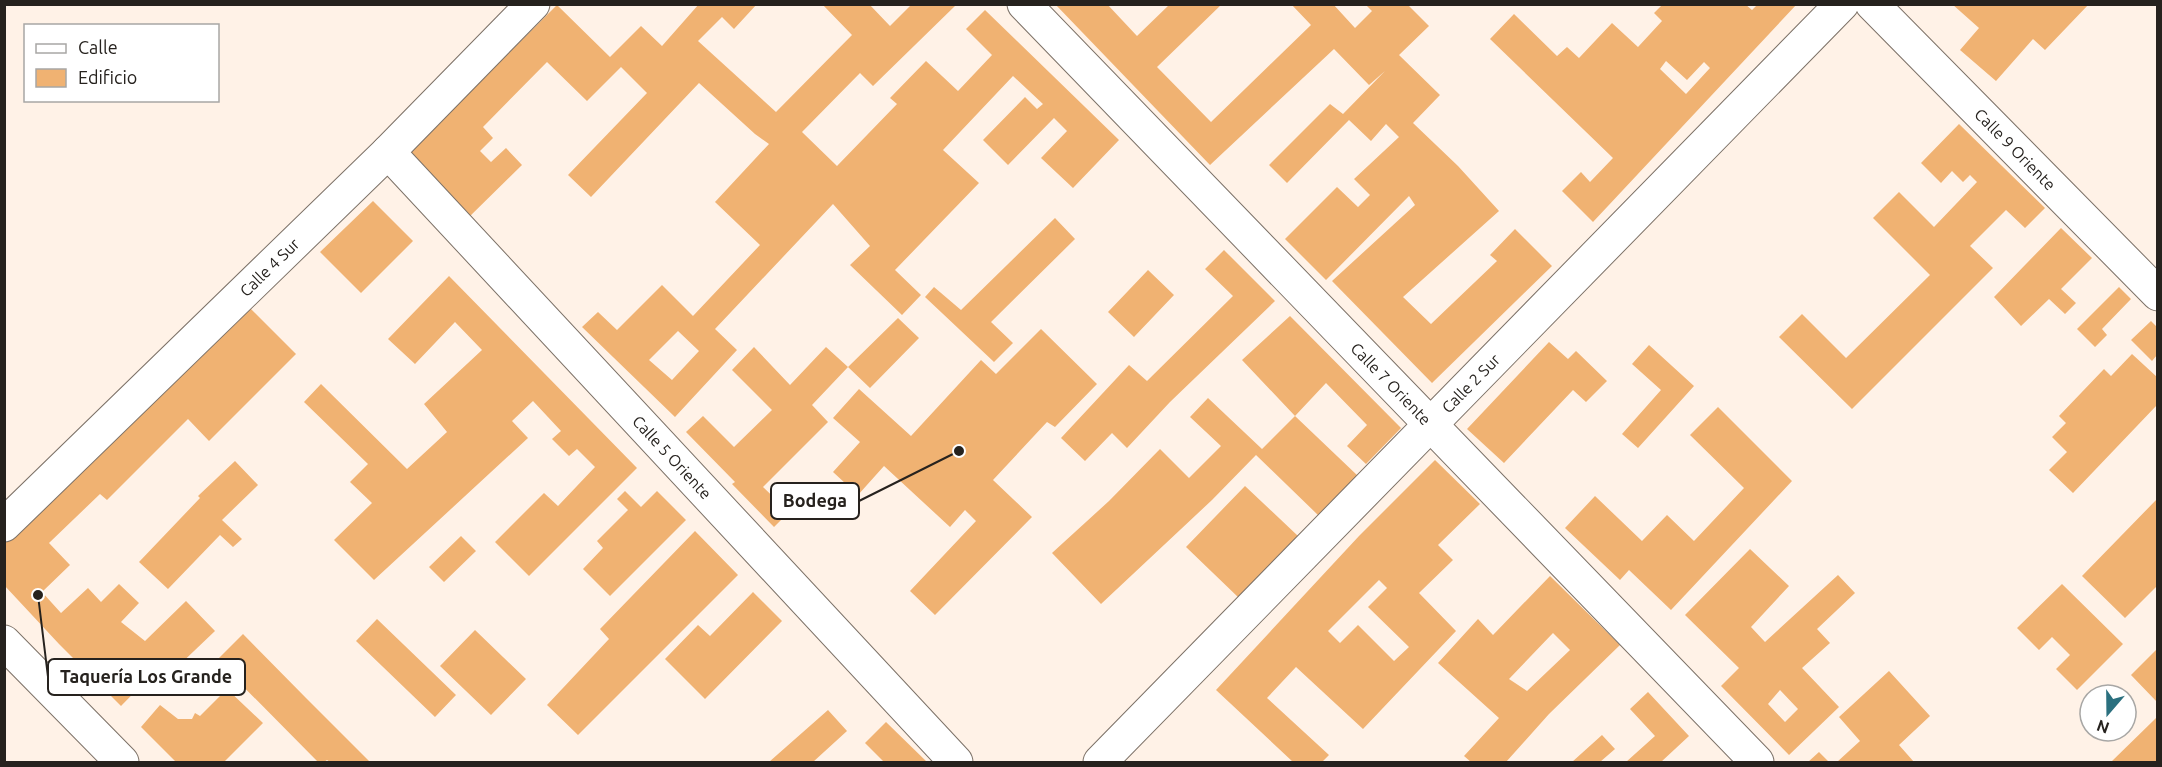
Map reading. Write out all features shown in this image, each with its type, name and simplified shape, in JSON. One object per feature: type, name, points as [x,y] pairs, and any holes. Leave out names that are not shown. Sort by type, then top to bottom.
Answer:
[{"type":"street","name":"Calle 4 Sur","points":[[4,525],[388,152],[533,4]]},
{"type":"street","name":"Calle 7 Oriente","points":[[1024,4],[1757,762]]},
{"type":"street","name":"Calle 2 Sur","points":[[1100,762],[1842,4]]},
{"type":"street","name":"Calle 9 Oriente","points":[[1872,4],[2157,294]]},
{"type":"street","name":"Calle 5 Oriente","points":[[388,152],[956,762]]},
{"type":"street","points":[[4,642],[122,762]]},
{"type":"building","points":[[699,4],[757,4],[734,29],[722,17],[698,41],[776,112],[852,35],[822,4],[869,4],[890,26],[911,5],[956,5],[873,86],[860,73],[802,132],[837,166],[897,104],[890,98],[926,61],[958,91],[992,55],[966,29],[985,10],[1119,140],[1073,188],[1041,158],[1067,131],[1054,118],[1008,165],[983,140],[1025,97],[1037,109],[1043,104],[1013,76],[943,150],[979,183],[895,270],[921,295],[902,315],[850,265],[870,246],[833,204],[715,329],[737,350],[675,417],[582,327],[598,312],[617,330],[662,285],[693,316],[760,245],[715,202],[769,144],[699,83],[591,197],[568,175],[647,93],[621,67],[587,101],[547,62],[483,127],[493,138],[480,151],[491,162],[506,148],[522,165],[465,221],[403,158],[557,5],[610,57],[641,26],[662,46]],"holes":[[[678,331],[699,351],[672,380],[649,360]]]},
{"type":"building","points":[[1055,4],[1107,4],[1137,36],[1170,4],[1222,4],[1157,67],[1211,122],[1311,25],[1291,4],[1333,4],[1355,28],[1372,11],[1366,5],[1408,5],[1429,26],[1399,55],[1440,95],[1413,123],[1458,166],[1499,211],[1403,297],[1431,324],[1497,261],[1490,255],[1515,229],[1552,266],[1432,383],[1332,281],[1415,205],[1409,196],[1326,280],[1285,239],[1337,187],[1358,207],[1370,195],[1354,179],[1399,137],[1386,124],[1371,141],[1349,120],[1287,183],[1269,165],[1330,104],[1343,114],[1385,71],[1369,85],[1334,49],[1210,165]]},
{"type":"building","points":[[1663,4],[1745,4],[1752,10],[1758,4],[1797,4],[1593,222],[1562,191],[1581,172],[1590,182],[1613,158],[1490,39],[1514,14],[1557,56],[1567,47],[1579,58],[1612,23],[1638,47],[1662,21],[1654,13]],"holes":[[[1666,61],[1687,80],[1704,62],[1710,68],[1686,94],[1660,69]]]},
{"type":"building","points":[[1952,4],[2089,4],[2045,50],[2033,39],[1996,81],[1960,50],[1979,28]]},
{"type":"building","points":[[1959,124],[2045,208],[2025,228],[2006,210],[1970,246],[1993,268],[1852,409],[1779,337],[1802,314],[1846,358],[1930,275],[1873,218],[1899,192],[1934,227],[1977,182],[1970,175],[1963,182],[1952,171],[1941,183],[1921,163]]},
{"type":"building","points":[[373,201],[413,241],[361,293],[320,252]]},
{"type":"building","points":[[1055,218],[1075,239],[991,322],[1013,343],[994,362],[925,297],[934,287],[961,310]]},
{"type":"building","points":[[2061,228],[2092,258],[2061,289],[2076,303],[2065,314],[2049,299],[2021,326],[1994,297]]},
{"type":"building","points":[[1224,250],[1275,301],[1170,402],[1127,448],[1112,433],[1085,461],[1061,438],[1129,365],[1147,381],[1233,296],[1205,269]]},
{"type":"building","points":[[1148,270],[1174,295],[1134,337],[1108,312]]},
{"type":"building","points":[[449,276],[637,468],[529,576],[495,542],[544,493],[558,506],[595,467],[577,449],[569,456],[552,439],[561,431],[533,401],[512,421],[528,438],[374,580],[334,540],[372,503],[350,482],[368,464],[304,402],[321,384],[407,469],[447,432],[424,404],[482,350],[455,322],[415,364],[388,339]]},
{"type":"building","points":[[2119,287],[2131,299],[2102,329],[2107,335],[2095,347],[2077,329]]},
{"type":"building","points":[[245,303],[296,354],[209,441],[188,419],[107,500],[100,494],[49,543],[70,565],[42,592],[61,613],[88,588],[101,602],[119,584],[139,603],[121,622],[145,641],[186,601],[215,631],[173,671],[164,662],[121,706],[4,585],[4,539]]},
{"type":"building","points":[[1290,316],[1401,428],[1366,464],[1347,446],[1367,425],[1326,383],[1295,416],[1242,360]]},
{"type":"building","points":[[898,318],[919,338],[870,388],[848,367]]},
{"type":"building","points":[[2151,321],[2157,327],[2157,355],[2152,361],[2131,340]]},
{"type":"building","points":[[1041,329],[1097,384],[1055,427],[1047,422],[993,480],[1032,517],[935,615],[910,591],[976,521],[965,510],[950,527],[884,466],[858,495],[833,472],[860,442],[833,418],[859,389],[911,436],[981,360],[996,374]]},
{"type":"building","points":[[1549,342],[1568,359],[1576,351],[1607,381],[1586,402],[1573,390],[1504,463],[1467,429]]},
{"type":"building","points":[[1649,345],[1694,386],[1638,448],[1622,434],[1661,390],[1632,364]]},
{"type":"building","points":[[754,347],[790,385],[826,347],[848,367],[812,405],[828,422],[763,487],[789,512],[774,527],[732,484],[735,482],[686,432],[703,416],[734,447],[772,410],[732,370]]},
{"type":"building","points":[[2132,354],[2157,377],[2157,405],[2073,493],[2049,470],[2067,452],[2052,437],[2066,423],[2059,416],[2104,369],[2111,376]]},
{"type":"building","points":[[1208,398],[1262,449],[1295,416],[1358,476],[1319,516],[1256,455],[1212,500],[1101,604],[1052,553],[1109,501],[1160,449],[1189,478],[1221,446],[1190,417]]},
{"type":"building","points":[[1718,407],[1792,481],[1671,610],[1629,570],[1620,580],[1565,528],[1595,496],[1642,541],[1667,515],[1694,541],[1744,488],[1690,435]]},
{"type":"building","points":[[1435,460],[1480,504],[1438,545],[1453,560],[1419,593],[1456,631],[1363,729],[1296,667],[1267,698],[1329,755],[1323,761],[1325,762],[1293,762],[1216,690],[1359,536]],"holes":[[[1379,580],[1387,588],[1368,607],[1409,647],[1394,661],[1358,625],[1340,643],[1328,631]]]},
{"type":"building","points":[[235,461],[258,485],[222,520],[242,539],[233,547],[220,535],[168,589],[139,562],[200,498],[198,496]]},
{"type":"building","points":[[1245,486],[1298,536],[1239,598],[1186,547]]},
{"type":"building","points":[[625,491],[641,507],[657,491],[686,520],[610,596],[583,569],[603,548],[597,541],[628,510],[617,499]]},
{"type":"building","points":[[2157,499],[2157,586],[2125,618],[2082,576]]},
{"type":"building","points":[[695,531],[738,575],[578,735],[547,705],[609,639],[600,629]]},
{"type":"building","points":[[461,536],[476,551],[444,582],[429,567]]},
{"type":"building","points":[[1750,549],[1789,586],[1751,627],[1765,642],[1838,575],[1855,593],[1817,629],[1830,643],[1802,668],[1839,707],[1789,755],[1721,686],[1739,668],[1685,615]],"holes":[[[1780,690],[1798,709],[1785,722],[1768,704]]]},
{"type":"building","points":[[1550,576],[1620,645],[1549,714],[1506,762],[1471,762],[1464,756],[1499,718],[1438,663],[1478,619],[1493,635]],"holes":[[[1553,633],[1570,650],[1527,691],[1509,679]]]},
{"type":"building","points":[[2062,584],[2123,644],[2084,683],[2078,683],[2077,690],[2056,669],[2070,655],[2052,637],[2039,650],[2017,628]]},
{"type":"building","points":[[753,592],[782,621],[705,699],[665,659],[698,625],[710,636]]},
{"type":"building","points":[[377,619],[456,695],[435,717],[356,641]]},
{"type":"building","points":[[475,630],[526,679],[491,715],[440,666]]},
{"type":"building","points":[[243,634],[370,762],[330,762],[327,760],[318,762],[217,660]]},
{"type":"building","points":[[2157,649],[2157,702],[2131,675]]},
{"type":"building","points":[[1889,671],[1930,716],[1899,745],[1914,762],[1837,762],[1860,741],[1839,717]]},
{"type":"building","points":[[227,689],[263,723],[224,762],[176,762],[141,727],[160,705],[178,719],[192,719],[195,713],[200,716]]},
{"type":"building","points":[[1648,692],[1689,736],[1661,762],[1626,762],[1655,736],[1630,709]]},
{"type":"building","points":[[828,710],[847,731],[813,762],[769,762]]},
{"type":"building","points":[[2157,717],[2157,762],[2111,762],[2130,743],[2138,743],[2138,736]]},
{"type":"building","points":[[886,722],[927,762],[882,762],[865,743]]},
{"type":"building","points":[[1602,735],[1615,749],[1600,762],[1572,762]]},
{"type":"building","points":[[1819,752],[1829,762],[1808,762]]},
{"type":"place","name":"Bodega","points":[[959,451]]},
{"type":"place","name":"Taquería Los Grande","points":[[38,595]]}]
